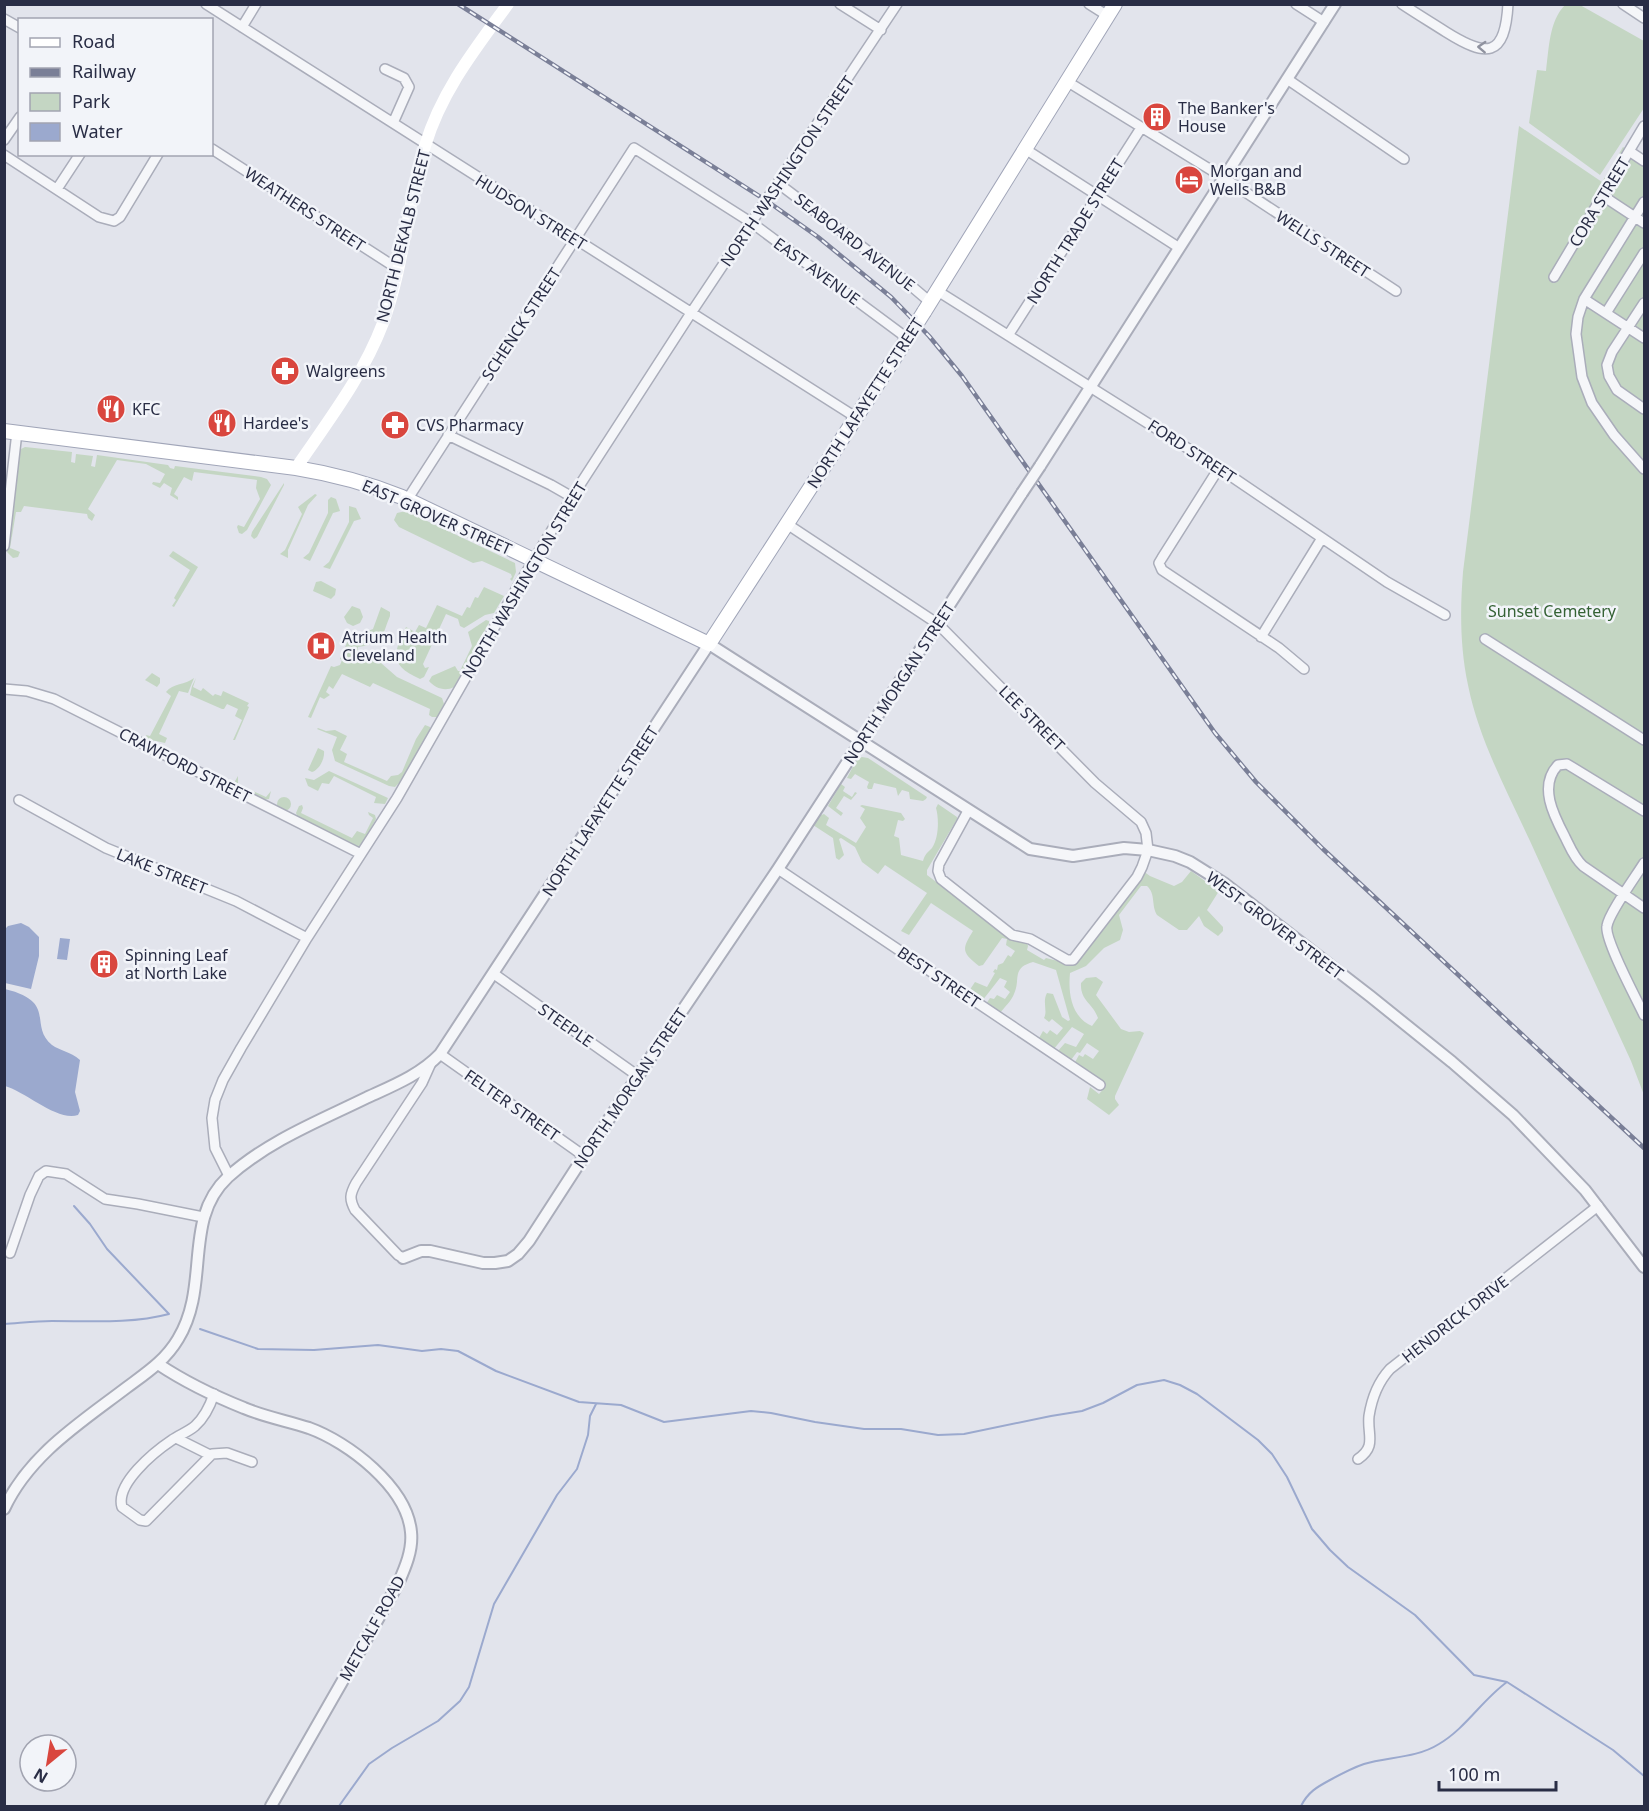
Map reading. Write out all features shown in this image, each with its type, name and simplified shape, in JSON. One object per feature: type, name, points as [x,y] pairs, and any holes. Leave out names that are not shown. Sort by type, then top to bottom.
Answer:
[{"type":"main road","name":"NORTH DEKALB STREET","points":[[296,468],[340,404],[371,351],[383,321],[398,268],[425,144],[453,82],[508,4]]},
{"type":"main road","name":"NORTH LAFAYETTE STREET","points":[[709,644],[857,418],[1112,10]]},
{"type":"main road","name":"EAST GROVER STREET","points":[[11,431],[296,468],[343,476],[374,485],[709,644]]},
{"type":"street","name":"HUDSON STREET","points":[[207,4],[857,418]]},
{"type":"street","points":[[242,27],[256,4]]},
{"type":"street","points":[[840,4],[881,30]]},
{"type":"street","name":"NORTH WASHINGTON STREET","points":[[229,1176],[215,1148],[212,1118],[215,1100],[223,1080],[241,1048],[307,938],[397,798],[532,560],[691,313],[897,4]]},
{"type":"street","points":[[1089,4],[1112,10]]},
{"type":"street","points":[[1296,4],[1324,22]]},
{"type":"street","name":"NORTH MORGAN STREET","points":[[403,1258],[422,1251],[430,1251],[483,1263],[495,1263],[507,1261],[518,1254],[530,1241],[584,1156],[778,869],[938,624],[1092,387],[1178,247],[1335,4]]},
{"type":"street","points":[[1402,4],[1466,44],[1484,50],[1493,48],[1502,37],[1508,4]]},
{"type":"street","points":[[1623,4],[1644,18]]},
{"type":"street","points":[[4,19],[18,27]]},
{"type":"street","points":[[385,69],[404,78],[409,87],[393,123]]},
{"type":"street","points":[[1287,79],[1404,159]]},
{"type":"street","name":"WELLS STREET","points":[[1068,82],[1224,178],[1396,291]]},
{"type":"street","points":[[4,140],[18,120]]},
{"type":"street","name":"CORA STREET","points":[[1554,277],[1644,126]]},
{"type":"street","name":"NORTH TRADE STREET","points":[[1009,334],[1140,128]]},
{"type":"street","name":"SCHENCK STREET","points":[[407,500],[634,148]]},
{"type":"street","name":"EAST AVENUE","points":[[634,148],[752,222],[908,336]]},
{"type":"street","points":[[1025,149],[1178,247]]},
{"type":"street","name":"WEATHERS STREET","points":[[213,150],[398,268]]},
{"type":"street","points":[[1629,151],[1644,161]]},
{"type":"street","points":[[4,155],[99,217],[114,221],[120,217],[157,156]]},
{"type":"street","points":[[57,189],[79,156]]},
{"type":"street","name":"SEABOARD AVENUE","points":[[779,183],[930,301]]},
{"type":"street","points":[[1603,196],[1644,223]]},
{"type":"street","points":[[1644,202],[1584,299],[1578,317],[1576,334],[1585,390],[1601,418],[1644,470]]},
{"type":"street","points":[[1606,313],[1644,253]]},
{"type":"street","points":[[1584,299],[1644,338]]},
{"type":"street","name":"FORD STREET","points":[[930,301],[1009,334],[1219,468],[1387,582],[1446,615]]},
{"type":"street","points":[[1644,303],[1608,360],[1607,371],[1617,390],[1644,409]]},
{"type":"street","points":[[4,546],[11,431]]},
{"type":"street","points":[[448,435],[572,497]]},
{"type":"street","points":[[1219,468],[1159,563],[1162,570],[1171,578],[1292,658],[1304,669]]},
{"type":"street","name":"LEE STREET","points":[[787,524],[938,624],[1095,783],[1141,822],[1146,833],[1148,850]]},
{"type":"street","points":[[1261,637],[1322,538]]},
{"type":"street","points":[[1485,639],[1644,740]]},
{"type":"street","name":"WEST GROVER STREET","points":[[709,644],[1015,841],[1040,852],[1073,856],[1124,848],[1148,850],[1175,856],[1207,872],[1370,996],[1513,1115],[1598,1206],[1644,1267]]},
{"type":"street","name":"NORTH LAFAYETTE STREET","points":[[4,1509],[27,1472],[59,1439],[158,1364],[178,1339],[190,1314],[195,1292],[203,1217],[213,1196],[229,1176],[282,1138],[395,1085],[431,1064],[440,1054],[709,644]]},
{"type":"street","name":"CRAWFORD STREET","points":[[4,689],[27,691],[54,699],[362,854]]},
{"type":"street","points":[[1644,811],[1572,766],[1558,765],[1552,773],[1548,789],[1549,798],[1557,822],[1579,862],[1644,908]]},
{"type":"street","name":"LAKE STREET","points":[[19,800],[106,848],[237,901],[307,938]]},
{"type":"street","points":[[968,811],[939,864],[938,871],[941,879],[1012,935],[1030,939],[1067,960],[1073,960],[1137,877],[1148,850]]},
{"type":"street","points":[[1644,863],[1610,917],[1606,930],[1644,1015]]},
{"type":"street","name":"BEST STREET","points":[[778,869],[1100,1085]]},
{"type":"street","name":"STEEPLE","points":[[494,974],[638,1076]]},
{"type":"street","name":"FELTER STREET","points":[[440,1054],[584,1156]]},
{"type":"street","points":[[403,1258],[398,1256],[355,1210],[350,1195],[422,1083],[431,1064]]},
{"type":"street","points":[[10,1253],[30,1195],[39,1176],[46,1172],[66,1174],[105,1199],[138,1203],[203,1217]]},
{"type":"street","name":"HENDRICK DRIVE","points":[[1358,1459],[1367,1452],[1370,1443],[1369,1418],[1374,1394],[1390,1368],[1598,1206]]},
{"type":"street","name":"METCALF ROAD","points":[[158,1364],[214,1394],[265,1416],[311,1429],[344,1445],[371,1466],[392,1489],[409,1520],[411,1532],[408,1560],[398,1584],[271,1806]]},
{"type":"street","points":[[210,1455],[148,1520],[140,1520],[122,1507],[120,1501],[123,1490],[134,1474],[159,1450],[200,1421],[214,1394]]},
{"type":"street","points":[[176,1438],[210,1455],[227,1454],[252,1462]]},
{"type":"green space","points":[[1565,5],[1580,5],[1644,41],[1644,108],[1600,175],[1529,123],[1537,70],[1546,71],[1553,27]]},
{"type":"green space","name":"Sunset Cemetery","points":[[1519,126],[1602,182],[1623,147],[1644,161],[1644,1095],[1631,1061],[1486,745],[1473,705],[1463,657],[1461,614],[1463,572]]},
{"type":"green space","points":[[25,447],[72,452],[71,462],[75,463],[76,454],[93,456],[91,466],[95,467],[97,455],[168,465],[174,469],[175,466],[261,477],[267,479],[271,485],[247,530],[242,534],[239,533],[238,525],[244,527],[260,499],[256,488],[257,480],[194,472],[192,481],[184,477],[174,494],[178,500],[170,495],[172,488],[164,483],[160,488],[152,484],[153,482],[160,483],[165,474],[146,464],[117,460],[88,509],[95,515],[92,521],[87,514],[24,506],[21,512],[16,512],[10,548],[20,552],[18,557],[13,558],[7,552],[19,454]]},
{"type":"green space","points":[[284,483],[254,539],[251,536],[252,532]]},
{"type":"green space","points":[[315,494],[317,495],[308,505],[288,550],[288,558],[280,554],[285,550],[302,514],[298,507]]},
{"type":"green space","points":[[331,497],[336,499],[340,511],[333,513],[310,561],[303,558],[309,553],[328,513],[328,500]]},
{"type":"green space","points":[[349,506],[356,508],[361,519],[354,521],[330,569],[323,567],[329,562],[349,522]]},
{"type":"green space","points":[[406,511],[515,563],[516,572],[512,581],[511,574],[482,561],[473,563],[399,527],[394,520],[397,513]]},
{"type":"green space","points":[[173,551],[198,567],[174,607],[172,606],[176,600],[174,598],[190,570],[169,556]]},
{"type":"green space","points":[[321,581],[336,589],[331,599],[313,591],[316,582]]},
{"type":"green space","points":[[484,587],[504,596],[494,613],[485,615],[464,628],[460,626],[458,619],[446,614],[423,664],[425,668],[429,667],[424,677],[420,679],[403,669],[396,658],[398,645],[406,627],[415,632],[419,625],[426,628],[437,605],[462,616],[467,607],[470,608],[475,597],[478,598]]},
{"type":"green space","points":[[352,606],[360,609],[363,617],[360,623],[353,626],[347,623],[344,617]]},
{"type":"green space","points":[[381,607],[390,612],[383,635],[373,644],[358,647],[358,655],[373,656],[397,677],[442,698],[444,704],[437,717],[429,715],[430,709],[373,683],[370,687],[342,674],[333,689],[329,686],[326,692],[330,695],[324,699],[320,697],[311,718],[308,717],[331,666],[340,665],[342,660],[340,659],[349,638],[373,629]]},
{"type":"green space","points":[[486,620],[489,623],[454,687],[444,689],[431,683],[429,681],[432,676],[455,666],[460,671],[472,646],[468,632]]},
{"type":"green space","points":[[152,673],[160,678],[157,687],[145,680]]},
{"type":"green space","points":[[194,678],[188,693],[179,691],[159,734],[167,738],[165,743],[147,739],[146,735],[150,736],[171,696],[166,692]]},
{"type":"green space","points":[[196,678],[193,687],[201,691],[203,688],[213,696],[215,694],[221,696],[223,691],[249,703],[235,740],[233,740],[242,720],[235,716],[238,709],[227,704],[222,709],[190,695]]},
{"type":"green space","points":[[425,725],[430,727],[430,731],[395,787],[335,761],[332,750],[337,737],[317,729],[335,730],[347,736],[340,750],[347,754],[344,762],[387,781],[391,776],[402,772],[416,739]]},
{"type":"green space","points":[[318,748],[324,751],[324,757],[319,767],[312,772],[308,770]]},
{"type":"green space","points":[[868,758],[927,797],[926,799],[923,801],[910,799],[909,792],[902,790],[898,796],[896,788],[874,783],[872,789],[868,789],[869,782],[855,774],[851,779],[847,778],[857,759]]},
{"type":"green space","points":[[329,771],[388,798],[385,804],[374,803],[376,797],[334,776],[329,784],[322,783],[318,791],[308,786],[305,778],[314,780]]},
{"type":"green space","points":[[238,776],[238,784],[266,797],[271,791],[269,799],[263,800],[236,786],[234,783]]},
{"type":"green space","points":[[841,784],[845,787],[843,791],[852,797],[855,792],[857,793],[851,800],[844,796],[836,808],[843,813],[841,816],[828,806]]},
{"type":"green space","points":[[284,797],[289,799],[291,804],[289,809],[284,811],[279,809],[277,804],[279,799]]},
{"type":"green space","points":[[938,804],[957,819],[927,870],[927,875],[1013,940],[1027,943],[1027,950],[1044,960],[1046,958],[1066,963],[1143,871],[1174,886],[1182,882],[1191,871],[1219,891],[1207,910],[1223,927],[1223,931],[1218,936],[1204,926],[1199,916],[1187,930],[1179,930],[1157,915],[1150,889],[1147,886],[1141,886],[1119,915],[1123,930],[1120,940],[1104,948],[1086,966],[1070,973],[1072,1004],[1079,1017],[1085,1022],[1092,1026],[1098,1018],[1083,994],[1081,983],[1086,978],[1096,977],[1103,982],[1096,995],[1121,1029],[1144,1033],[1115,1096],[1119,1105],[1109,1115],[1087,1099],[1090,1087],[1099,1094],[1106,1086],[1074,1064],[1079,1055],[1083,1057],[1085,1054],[1093,1059],[1099,1051],[1087,1043],[1071,1060],[1057,1052],[1065,1043],[1076,1047],[1084,1034],[1072,1027],[1053,1050],[1038,1040],[1043,1031],[1047,1034],[1050,1030],[1057,1035],[1063,1028],[1052,1019],[1049,1022],[1044,1018],[1047,993],[1053,994],[1062,1017],[1070,1020],[1056,970],[1033,962],[1022,967],[1013,996],[999,1014],[986,1004],[990,998],[994,999],[997,995],[1005,999],[1010,992],[1004,987],[1007,981],[1000,978],[982,1001],[969,991],[975,982],[987,987],[998,965],[1003,963],[1008,955],[1011,957],[1015,951],[1006,945],[1007,939],[1002,938],[983,965],[979,966],[966,954],[965,950],[973,931],[931,903],[909,935],[901,931],[927,893],[885,865],[878,874],[862,862],[855,847],[841,838],[839,839],[844,855],[839,860],[836,858],[833,838],[813,825],[819,816],[824,814],[829,818],[826,825],[856,843],[866,827],[860,818],[865,809],[860,806],[901,813],[905,819],[898,820],[894,836],[899,838],[901,855],[923,861],[936,839]]},
{"type":"green space","points":[[302,805],[301,813],[352,838],[357,831],[365,834],[373,818],[368,812],[375,815],[376,819],[362,844],[357,847],[298,818],[296,813]]},
{"type":"water","points":[[21,923],[39,937],[39,956],[31,989],[5,983],[5,929]]},
{"type":"water","points":[[60,938],[70,939],[67,960],[57,959]]},
{"type":"water","points":[[5,989],[31,1000],[37,1007],[45,1037],[58,1049],[80,1060],[75,1092],[80,1111],[78,1115],[61,1114],[5,1086]]},
{"type":"waterway","points":[[4,1324],[46,1321],[126,1321],[169,1314],[107,1249],[74,1206]]},
{"type":"waterway","points":[[200,1329],[258,1349],[314,1350],[378,1345],[422,1351],[441,1349],[458,1351],[496,1371],[579,1402],[621,1405],[664,1422],[751,1411],[864,1429],[901,1429],[938,1435],[964,1434],[1082,1411],[1137,1385],[1164,1380],[1197,1394],[1258,1440],[1272,1454],[1287,1477],[1312,1529],[1330,1550],[1348,1567],[1415,1615],[1474,1675],[1507,1682],[1613,1750],[1644,1776]]},
{"type":"waterway","points":[[339,1806],[369,1764],[438,1721],[460,1701],[469,1687],[494,1604],[557,1495],[577,1469],[588,1435],[590,1416],[596,1404]]},
{"type":"waterway","points":[[1301,1806],[1310,1793],[1351,1769],[1421,1752],[1439,1744],[1458,1730],[1507,1682]]},
{"type":"railway","points":[[458,4],[767,201],[818,237],[891,297],[929,336],[962,376],[1215,733],[1256,782],[1323,849],[1644,1148]]},
{"type":"place","name":"The Banker's House","points":[[1157,117]]},
{"type":"place","name":"Morgan and Wells B&B","points":[[1189,180]]},
{"type":"place","name":"Walgreens","points":[[285,371]]},
{"type":"place","name":"KFC","points":[[111,409]]},
{"type":"place","name":"Hardee's","points":[[222,423]]},
{"type":"place","name":"CVS Pharmacy","points":[[395,425]]},
{"type":"place","name":"Atrium Health Cleveland","points":[[321,646]]},
{"type":"place","name":"Spinning Leaf at North Lake","points":[[104,964]]}]
